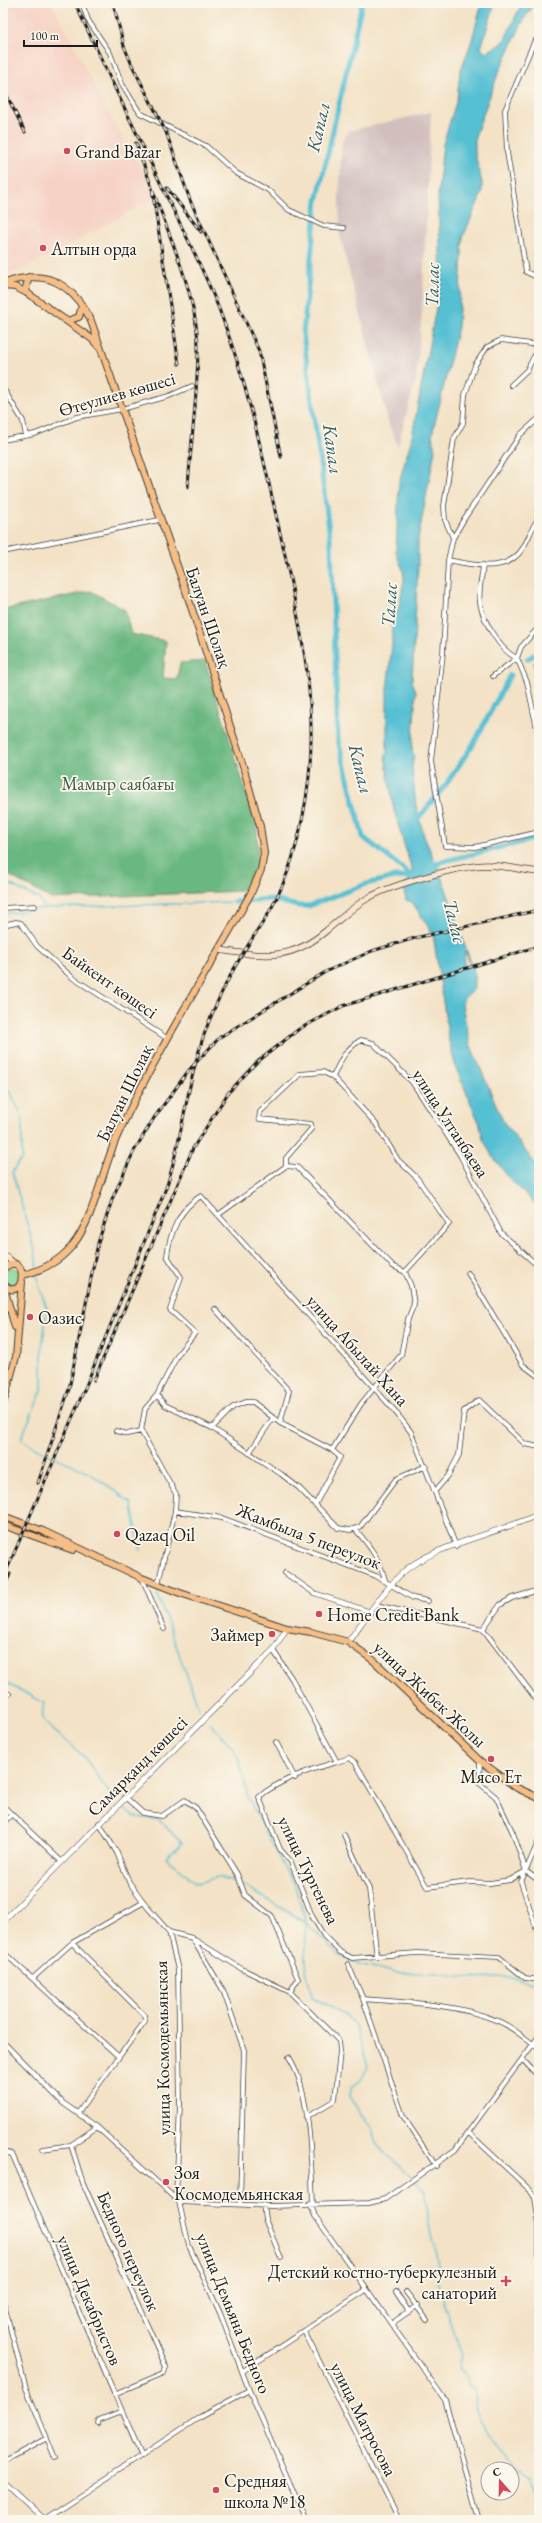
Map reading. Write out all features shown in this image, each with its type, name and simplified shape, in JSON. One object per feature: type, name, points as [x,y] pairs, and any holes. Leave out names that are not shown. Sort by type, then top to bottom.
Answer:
[{"type":"main road","points":[[3,285],[29,277],[40,276],[57,281],[73,294],[82,305],[102,354]]},
{"type":"main road","points":[[27,293],[26,286],[29,277]]},
{"type":"main road","points":[[3,285],[16,287],[27,293],[68,321],[92,339],[102,354]]},
{"type":"main road","points":[[68,321],[79,316],[82,305]]},
{"type":"main road","name":"Балуан Шолақ","points":[[23,1275],[56,1262],[72,1246],[83,1229],[118,1132],[168,1039],[251,893],[261,870],[264,853],[260,826],[243,766],[186,591],[159,520],[102,354]]},
{"type":"main road","points":[[219,950],[266,955],[287,954],[299,950],[312,943],[351,908],[369,897],[400,886],[452,871],[487,865],[539,872]]},
{"type":"main road","points":[[3,1254],[18,1267],[23,1275],[16,1357],[6,1387],[3,1404]]},
{"type":"main road","points":[[3,1269],[12,1265],[18,1267]]},
{"type":"main road","points":[[3,1284],[13,1288],[22,1282]]},
{"type":"main road","points":[[3,1284],[17,1335]]},
{"type":"main road","name":"улица Жибек Жолы","points":[[3,1515],[158,1584],[287,1628],[323,1634],[348,1642],[373,1660],[480,1761],[517,1788],[539,1798]]},
{"type":"main road","name":"улица Жибек Жолы","points":[[3,1525],[90,1555]]},
{"type":"street","points":[[82,3],[88,20],[110,53],[122,84],[140,113],[206,146],[236,173],[268,190],[290,210],[312,222],[324,226],[344,228]]},
{"type":"street","points":[[539,38],[534,42],[505,110],[507,152],[526,272],[539,278]]},
{"type":"street","points":[[453,538],[445,520],[444,506],[454,439],[463,423],[465,395],[475,365],[482,352],[492,344],[501,340],[539,346],[527,370],[510,385]]},
{"type":"street","name":"Өтеулиев көшесі","points":[[3,440],[36,434],[77,417],[122,409],[169,396],[192,386]]},
{"type":"street","points":[[3,388],[23,420],[26,436]]},
{"type":"street","points":[[539,418],[520,435],[453,538],[448,560],[443,653],[431,761],[437,812],[445,846],[475,848],[539,832]]},
{"type":"street","points":[[448,560],[483,565],[504,564],[512,560],[523,548],[539,517]]},
{"type":"street","points":[[3,552],[159,520]]},
{"type":"street","points":[[483,565],[480,602],[483,612],[491,629],[504,647],[511,656],[518,658]]},
{"type":"street","points":[[539,627],[521,647],[518,658],[527,682],[539,738]]},
{"type":"street","points":[[493,676],[518,658]]},
{"type":"street","points":[[3,908],[35,906]]},
{"type":"street","name":"Байкент көшесі","points":[[3,925],[16,922],[21,923],[37,946],[73,978],[168,1039]]},
{"type":"street","name":"улица Ултанбаева","points":[[333,1077],[342,1056],[352,1045],[361,1040],[373,1042],[412,1082],[460,1155],[501,1233],[539,1268]]},
{"type":"street","points":[[286,1166],[286,1158],[312,1128],[311,1124],[259,1119],[260,1112],[300,1074],[323,1072],[333,1077],[376,1124],[398,1160],[417,1178],[450,1224],[405,1272]]},
{"type":"street","points":[[218,1214],[286,1166],[297,1167],[392,1266],[405,1272],[411,1286],[414,1304],[408,1319],[402,1356],[372,1388],[332,1450]]},
{"type":"street","name":"улица Абылай Хана","points":[[157,1395],[178,1354],[195,1333],[170,1310],[181,1277],[167,1256],[170,1237],[179,1218],[193,1200],[201,1196],[411,1432],[426,1466],[456,1546]]},
{"type":"street","points":[[468,1274],[523,1365],[539,1377]]},
{"type":"street","points":[[215,1309],[289,1391],[280,1423]]},
{"type":"street","points":[[158,1584],[175,1511],[176,1494],[141,1432],[145,1409],[157,1395],[165,1405],[212,1428],[293,1484],[338,1528],[350,1530],[360,1527],[396,1480],[426,1466]]},
{"type":"street","points":[[435,1491],[448,1476],[459,1455],[464,1411],[480,1400],[525,1444],[539,1447]]},
{"type":"street","points":[[212,1428],[233,1407],[246,1402],[254,1402],[280,1423],[332,1450],[340,1457],[315,1505]]},
{"type":"street","points":[[250,1453],[273,1418]]},
{"type":"street","points":[[116,1431],[127,1434],[141,1432]]},
{"type":"street","name":"Жамбыла 5 переулок","points":[[175,1511],[222,1518],[385,1580],[413,1598],[428,1600]]},
{"type":"street","points":[[348,1642],[392,1584],[413,1565],[456,1546],[538,1516]]},
{"type":"street","points":[[355,1529],[371,1548],[382,1566],[385,1580]]},
{"type":"street","points":[[285,1574],[314,1593],[371,1612]]},
{"type":"street","points":[[142,1578],[164,1629]]},
{"type":"street","points":[[483,1629],[500,1606],[512,1598],[539,1590]]},
{"type":"street","points":[[376,1604],[483,1629],[539,1703]]},
{"type":"street","name":"Самарқанд көшесі","points":[[3,1921],[61,1861],[100,1824],[125,1797],[273,1650],[287,1628]]},
{"type":"street","points":[[273,1650],[292,1678],[337,1762]]},
{"type":"street","points":[[3,1690],[9,1694]]},
{"type":"street","points":[[276,1742],[295,1778]]},
{"type":"street","name":"улица Тургенева","points":[[526,1871],[510,1880],[490,1884],[470,1882],[427,1887],[355,1762],[348,1758],[320,1766],[268,1790],[259,1797],[280,1849],[291,1862],[312,1916],[324,1936],[340,1952],[352,1958],[377,1957],[417,1952],[499,1957],[525,1978],[539,1980]]},
{"type":"street","points":[[480,1761],[479,1783],[496,1797],[513,1833],[526,1871],[539,1881]]},
{"type":"street","points":[[125,1797],[144,1813],[162,1816],[186,1800],[196,1808],[237,1874],[246,1895],[272,1916],[298,1979],[290,1992]]},
{"type":"street","points":[[3,1806],[61,1861]]},
{"type":"street","points":[[3,1823],[12,1814]]},
{"type":"street","name":"улица Космодемьянская","points":[[100,1824],[117,1853],[129,1882],[169,1932],[178,1970],[180,2106],[176,2198]]},
{"type":"street","points":[[344,1835],[369,1889],[377,1957]]},
{"type":"street","points":[[539,1840],[521,1882],[539,1936]]},
{"type":"street","points":[[33,1978],[72,1943],[144,1902]]},
{"type":"street","points":[[169,1932],[192,1938],[242,1969],[290,1992],[339,2041],[340,2051],[335,2100],[306,2117]]},
{"type":"street","points":[[192,1938],[223,1990],[244,2050],[240,2203]]},
{"type":"street","points":[[72,1943],[144,2015],[145,2021],[118,2056],[78,2113]]},
{"type":"street","points":[[3,1952],[118,2056]]},
{"type":"street","points":[[348,1964],[363,1999],[403,2116],[436,2166]]},
{"type":"street","points":[[363,1999],[452,2009],[491,2018],[511,2028],[534,2045]]},
{"type":"street","points":[[179,2202],[263,2205],[377,2202],[396,2193],[418,2176],[436,2166],[455,2150],[523,2060],[539,2036]]},
{"type":"street","name":"улица Демьяна Бедного","points":[[3,2042],[63,2103],[97,2127],[179,2202],[189,2246],[220,2313],[249,2390],[306,2520]]},
{"type":"street","points":[[289,2057],[298,2071],[306,2117],[312,2204],[315,2216],[445,2400],[479,2520]]},
{"type":"street","points":[[523,2060],[539,2077]]},
{"type":"street","points":[[42,2149],[71,2145],[97,2127]]},
{"type":"street","points":[[469,2133],[530,2190],[535,2198],[539,2224],[539,2265]]},
{"type":"street","name":"Бедного переулок","points":[[71,2145],[86,2190],[166,2367],[164,2373],[114,2394]]},
{"type":"street","name":"улица Декабристов","points":[[3,2152],[12,2154],[114,2394],[142,2456]]},
{"type":"street","points":[[263,2205],[265,2219],[281,2258]]},
{"type":"street","points":[[243,2371],[366,2290]]},
{"type":"street","points":[[396,2292],[409,2312]]},
{"type":"street","points":[[406,2292],[418,2305],[427,2320]]},
{"type":"street","points":[[3,2301],[26,2388],[56,2458]]},
{"type":"street","points":[[391,2324],[418,2305]]},
{"type":"street","name":"улица Матросова","points":[[304,2331],[399,2520]]},
{"type":"street","points":[[3,2481],[44,2520],[200,2417],[249,2390]]},
{"type":"street","points":[[98,2423],[99,2420],[122,2411]]},
{"type":"street","points":[[3,2462],[47,2438]]},
{"type":"shaded area","name":"Grand Bazar","points":[[3,3],[52,3],[105,106],[156,197],[35,264],[3,277]]},
{"type":"shaded area","points":[[431,112],[422,313],[416,378],[398,446],[389,425],[340,236],[339,197],[342,142],[348,131]]},
{"type":"green space","name":"Мамыр саябағы","points":[[91,591],[125,610],[131,634],[166,641],[163,678],[177,679],[180,663],[205,661],[257,827],[258,863],[242,891],[51,899],[3,872],[3,610]]},
{"type":"green space","points":[[539,661],[539,691],[534,663]]},
{"type":"green space","points":[[12,1268],[19,1273],[20,1276],[15,1283],[12,1284],[5,1279],[4,1276],[9,1269]]},
{"type":"water","name":"Талас","points":[[482,3],[495,3],[481,48],[485,53],[503,43],[522,3],[535,3],[524,19],[498,74],[475,136],[475,154],[482,183],[482,193],[463,237],[458,327],[432,435],[435,450],[418,539],[412,681],[416,691],[412,753],[414,755],[412,767],[416,806],[424,836],[445,886],[474,972],[474,989],[464,998],[462,1005],[470,1044],[503,1121],[539,1169],[539,1208],[510,1179],[492,1156],[483,1139],[480,1125],[456,1068],[449,1042],[433,934],[412,902],[406,900],[403,886],[414,877],[394,811],[385,756],[387,755],[387,690],[392,645],[392,622],[398,611],[404,580],[403,570],[396,553],[399,482],[411,441],[441,281],[438,193],[443,144],[457,99],[460,72],[471,43]],"holes":[[[465,951],[470,963],[467,968],[464,966]]]},
{"type":"waterway","name":"Капал","points":[[362,3],[317,201],[303,333],[331,544],[338,740],[363,837],[413,877]]},
{"type":"waterway","points":[[527,659],[539,652]]},
{"type":"waterway","points":[[415,822],[445,786],[474,743],[510,675]]},
{"type":"waterway","points":[[434,871],[438,866],[436,863],[539,838]]},
{"type":"waterway","points":[[235,902],[270,899],[298,906],[309,906],[366,884],[395,877],[413,878]]},
{"type":"waterway","points":[[3,881],[39,899],[45,908]]},
{"type":"waterway","points":[[3,914],[45,908],[235,902]]},
{"type":"waterway","points":[[3,1084],[11,1094],[22,1116],[22,1158],[12,1172],[35,1251],[37,1270]]},
{"type":"waterway","points":[[37,1273],[39,1286],[47,1309],[42,1347],[42,1390],[21,1439],[28,1444],[93,1475],[131,1503],[141,1550]]},
{"type":"waterway","points":[[157,1593],[199,1709]]},
{"type":"waterway","points":[[3,1674],[8,1684],[44,1703],[43,1718],[45,1722],[83,1756],[112,1796]]},
{"type":"waterway","points":[[210,1723],[232,1747],[240,1762],[248,1797],[283,1866],[294,1883],[306,1923],[306,1970],[312,1997],[346,2015],[356,2027],[368,2067],[361,2080],[351,2088],[350,2096],[360,2114],[371,2125],[376,2144],[426,2191],[430,2232],[438,2261],[436,2278],[462,2355],[459,2368],[468,2378],[468,2386],[475,2390],[476,2410],[485,2431],[513,2470],[529,2482],[535,2503]]},
{"type":"waterway","points":[[126,1809],[135,1817],[158,1819],[182,1843],[166,1858],[194,1882],[197,1883],[218,1877],[238,1882]]},
{"type":"waterway","points":[[243,1885],[306,1923],[339,1955],[359,1964],[397,1973],[435,1973],[472,1978],[496,1977],[518,1979],[539,1985]]},
{"type":"railway","points":[[3,1579],[85,1388],[166,1188],[177,1150],[193,1073],[212,1013],[233,970],[248,944],[269,913],[289,868],[301,827],[310,768],[311,737],[308,676],[298,616],[265,465],[242,376],[222,317],[203,271],[75,3]]},
{"type":"railway","points":[[113,3],[124,46],[166,132],[190,200],[259,351],[281,457]]},
{"type":"railway","points":[[3,88],[25,132]]},
{"type":"railway","points":[[136,143],[152,188]]},
{"type":"railway","points":[[179,364],[152,188],[181,266],[193,307],[196,327],[198,346],[197,381],[188,487]]},
{"type":"railway","points":[[167,188],[201,232]]},
{"type":"railway","points":[[38,1483],[69,1389],[98,1243],[113,1197],[134,1151],[154,1118],[189,1070],[220,1037],[327,971],[372,951],[415,938],[539,910]]},
{"type":"railway","points":[[94,1380],[193,1148],[228,1093],[256,1063],[299,1029],[343,1006],[539,946]]},
{"type":"railway","points":[[3,1591],[10,1574]]},
{"type":"place","name":"Grand Bazar","points":[[67,151]]},
{"type":"place","name":"Алтын орда","points":[[43,248]]},
{"type":"place","name":"Оазис","points":[[30,1317]]},
{"type":"place","name":"Qazaq Oil","points":[[117,1534]]},
{"type":"place","name":"Home Credit Bank","points":[[319,1614]]},
{"type":"place","name":"Займер","points":[[272,1634]]},
{"type":"place","name":"Мясо Ет","points":[[491,1759]]},
{"type":"place","name":"Зоя Космодемьянская","points":[[166,2182]]},
{"type":"place","name":"Детский костно-туберкулезный санаторий","points":[[506,2281]]},
{"type":"place","name":"Средняя школа №18","points":[[216,2490]]}]
